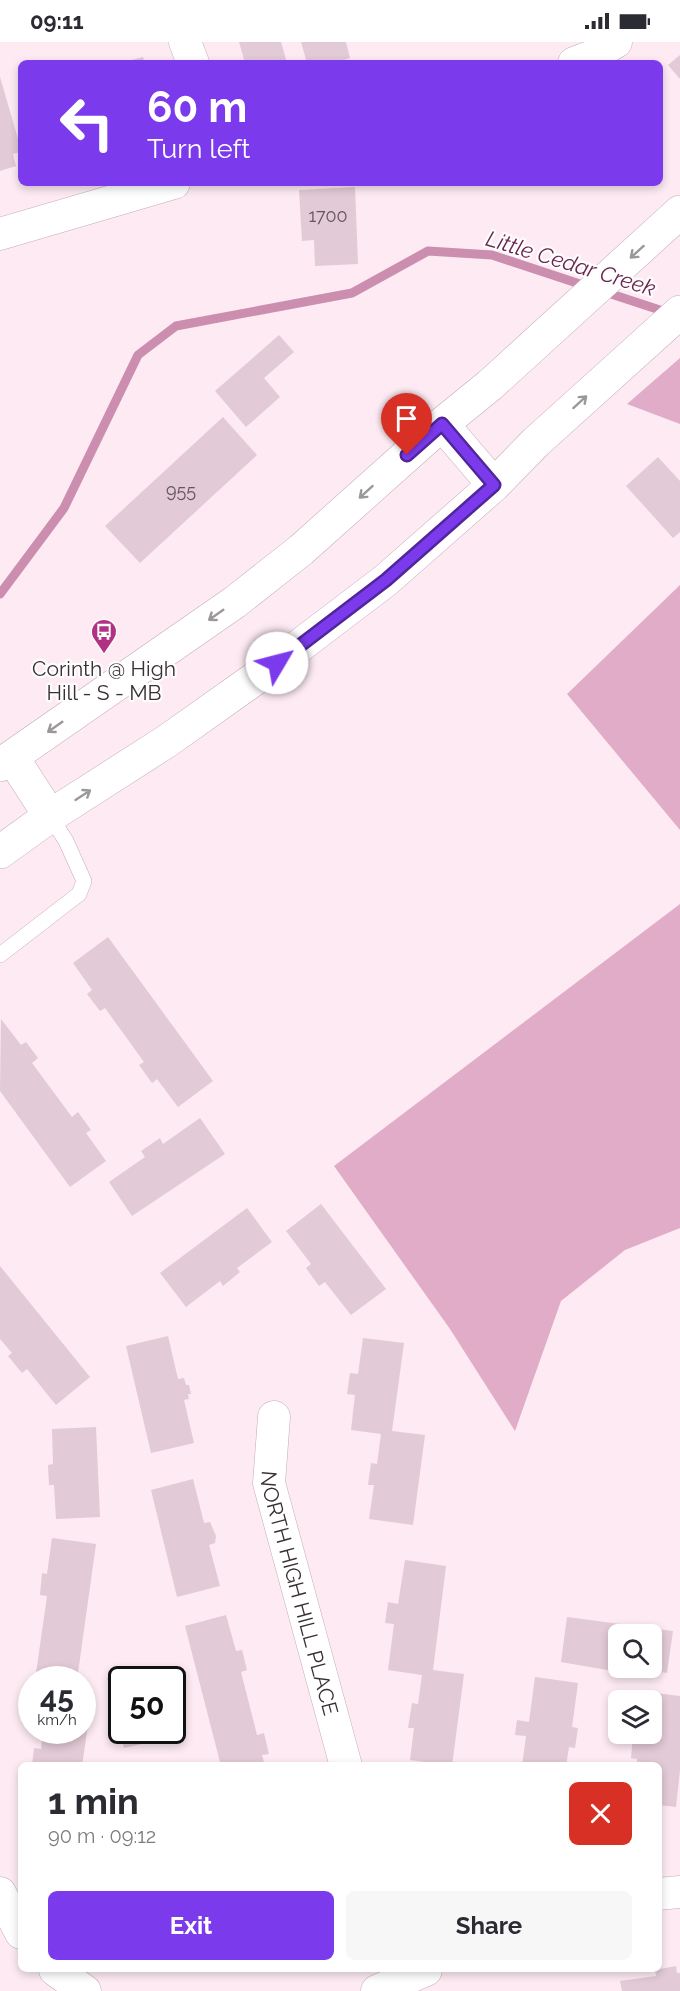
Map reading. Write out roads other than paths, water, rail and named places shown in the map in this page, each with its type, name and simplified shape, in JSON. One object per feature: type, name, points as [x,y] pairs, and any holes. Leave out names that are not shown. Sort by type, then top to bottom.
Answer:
[{"type":"main road","points":[[50,816],[6,761],[235,602],[301,550],[442,424],[490,385],[680,212]]},
{"type":"main road","points":[[0,852],[50,816],[167,741],[277,663],[386,580],[494,485],[536,441],[680,312]]},
{"type":"main road","points":[[442,424],[494,485]]},
{"type":"street","points":[[185,42],[192,60]]},
{"type":"street","points":[[582,60],[616,42]]},
{"type":"street","points":[[0,234],[164,186]]},
{"type":"street","name":"NORTH HIGH HILL PLACE","points":[[274,1417],[270,1483],[345,1762]]},
{"type":"street","points":[[662,1894],[680,1892]]},
{"type":"street","points":[[0,1893],[18,1927]]},
{"type":"street","points":[[58,1972],[85,1991]]},
{"type":"street","points":[[377,1972],[376,1991],[421,1972]]},
{"type":"lane","points":[[0,955],[80,894],[84,881],[66,841],[50,816]]},
{"type":"waterway","name":"Little Cedar Creek","points":[[0,594],[64,508],[138,355],[176,326],[352,293],[428,251],[492,255],[589,287]]},
{"type":"waterway","name":"Little Cedar Creek","points":[[602,291],[669,313]]},
{"type":"place","name":"Corinth @ High Hill - S - MB","points":[[104,655]]}]
